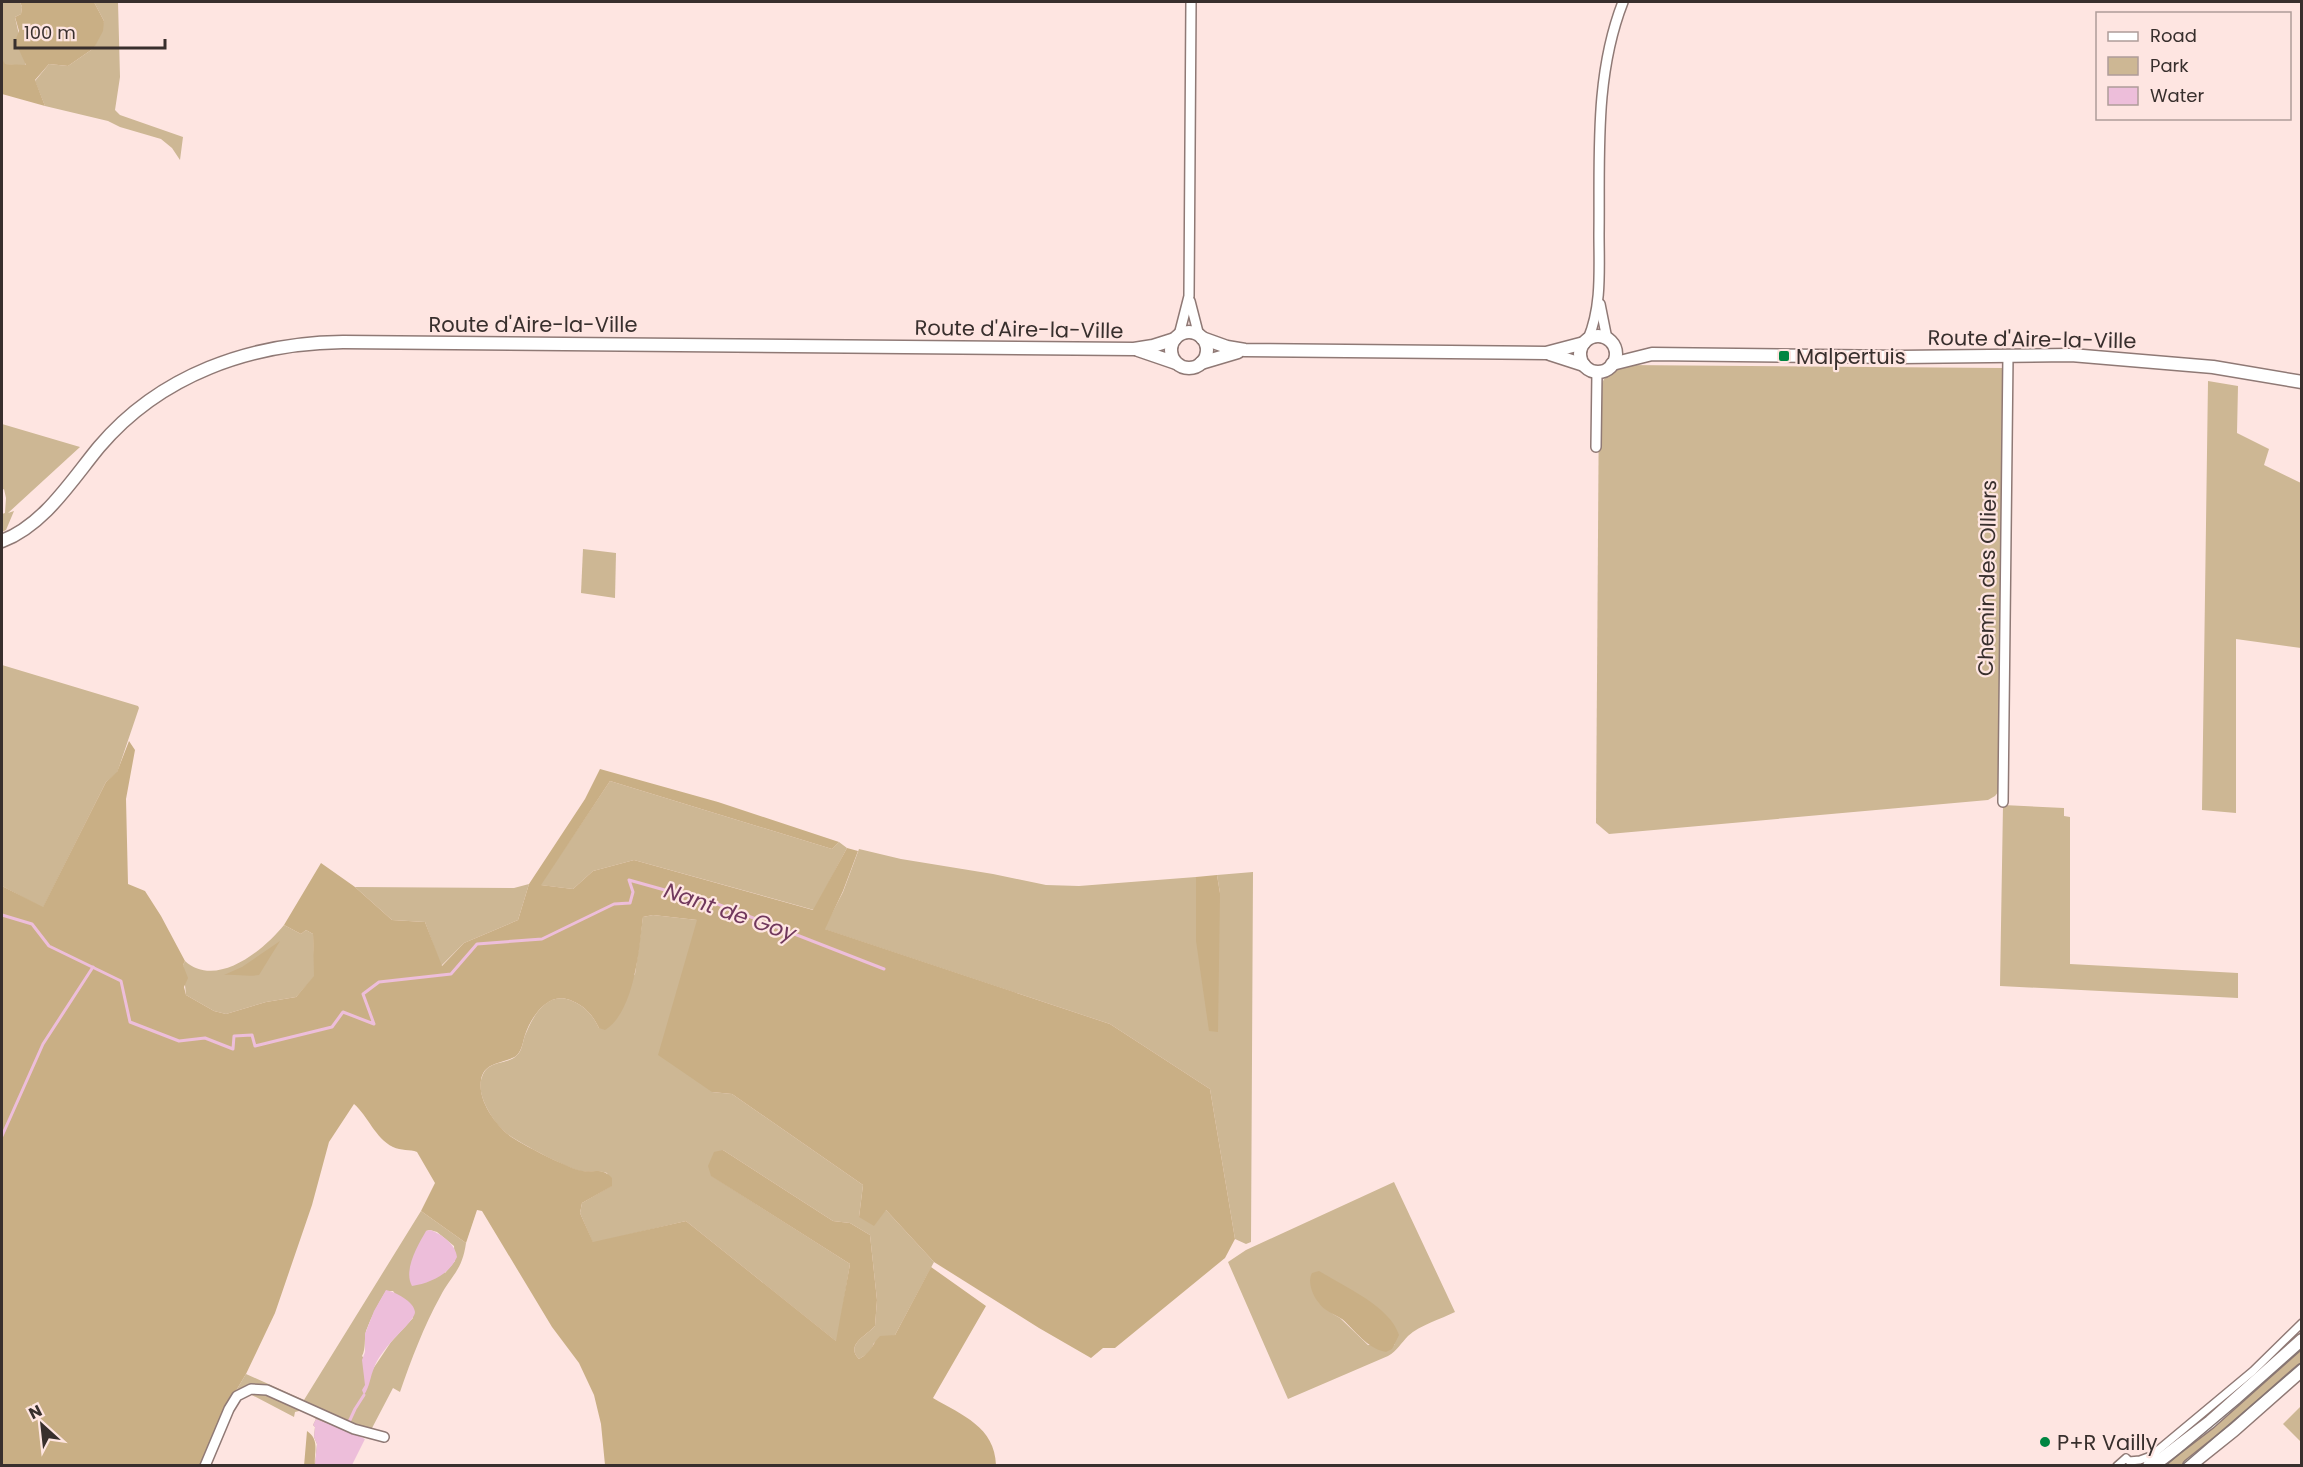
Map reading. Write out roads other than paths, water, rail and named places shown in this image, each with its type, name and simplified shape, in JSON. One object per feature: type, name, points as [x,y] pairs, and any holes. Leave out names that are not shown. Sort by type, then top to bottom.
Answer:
[{"type":"main road","points":[[1245,350],[1189,368],[1176,363],[1171,351],[1177,337],[1191,332],[1227,347],[1245,350],[1546,353],[1584,365],[1597,372],[1608,369],[1616,353],[1610,341],[1598,336],[1546,353]]},
{"type":"main road","name":"Route d'Aire-la-Ville","points":[[2,542],[19,533],[37,519],[104,442],[137,410],[162,392],[204,369],[238,356],[278,346],[343,342],[1134,350],[1177,337]]},
{"type":"main road","points":[[1201,337],[1206,351],[1201,363]]},
{"type":"main road","points":[[1584,365],[1580,352],[1586,341]]},
{"type":"main road","name":"Route d'Aire-la-Ville","points":[[1610,341],[1652,354]]},
{"type":"main road","name":"Route d'Aire-la-Ville","points":[[1134,350],[1176,363]]},
{"type":"main road","name":"Route d'Aire-la-Ville","points":[[1612,364],[1652,354],[1900,357],[2081,356],[2174,363],[2240,371],[2301,382]]},
{"type":"main road","points":[[2149,1466],[2210,1422],[2301,1340]]},
{"type":"main road","points":[[2189,1466],[2234,1430],[2301,1370]]},
{"type":"street","points":[[1177,337],[1189,296],[1191,2]]},
{"type":"street","points":[[1610,341],[1599,298],[1600,104],[1613,27],[1623,2]]},
{"type":"street","points":[[1189,296],[1201,337]]},
{"type":"street","points":[[1586,341],[1599,298]]},
{"type":"street","name":"Chemin des Olliers","points":[[2003,802],[2008,355]]},
{"type":"street","points":[[1596,447],[1597,372]]},
{"type":"street","points":[[2117,1466],[2126,1458],[2134,1461],[2151,1456],[2253,1371],[2301,1323]]},
{"type":"street","points":[[205,1466],[229,1409],[237,1396],[247,1390],[267,1390],[354,1430],[384,1437]]},
{"type":"water","points":[[430,1230],[448,1240],[457,1257],[449,1269],[438,1277],[412,1286],[410,1265],[419,1243],[426,1231]]},
{"type":"water","points":[[386,1290],[408,1301],[415,1312],[409,1323],[379,1358],[364,1395],[362,1360],[365,1352],[365,1334]]},
{"type":"water","points":[[316,1419],[336,1425],[365,1439],[352,1465],[315,1465],[317,1444],[313,1425]]},
{"type":"waterway","name":"Nant de Goy","points":[[2,915],[32,924],[49,946],[121,981],[130,1022],[179,1041],[205,1038],[233,1049],[234,1036],[252,1035],[255,1046],[332,1027],[343,1012],[374,1024],[363,994],[379,982],[451,974],[477,944],[542,939],[614,904],[630,903],[633,892],[629,880],[702,898],[884,969]]},
{"type":"waterway","points":[[2,1136],[43,1044],[93,967]]},
{"type":"waterway","points":[[349,1422],[364,1395]]},
{"type":"tram line","points":[[2165,1466],[2302,1348]]},
{"type":"tram line","points":[[2181,1466],[2302,1362]]},
{"type":"place","name":"Malpertuis","points":[[1784,356]]},
{"type":"place","name":"P+R Vailly","points":[[2045,1442]]}]
